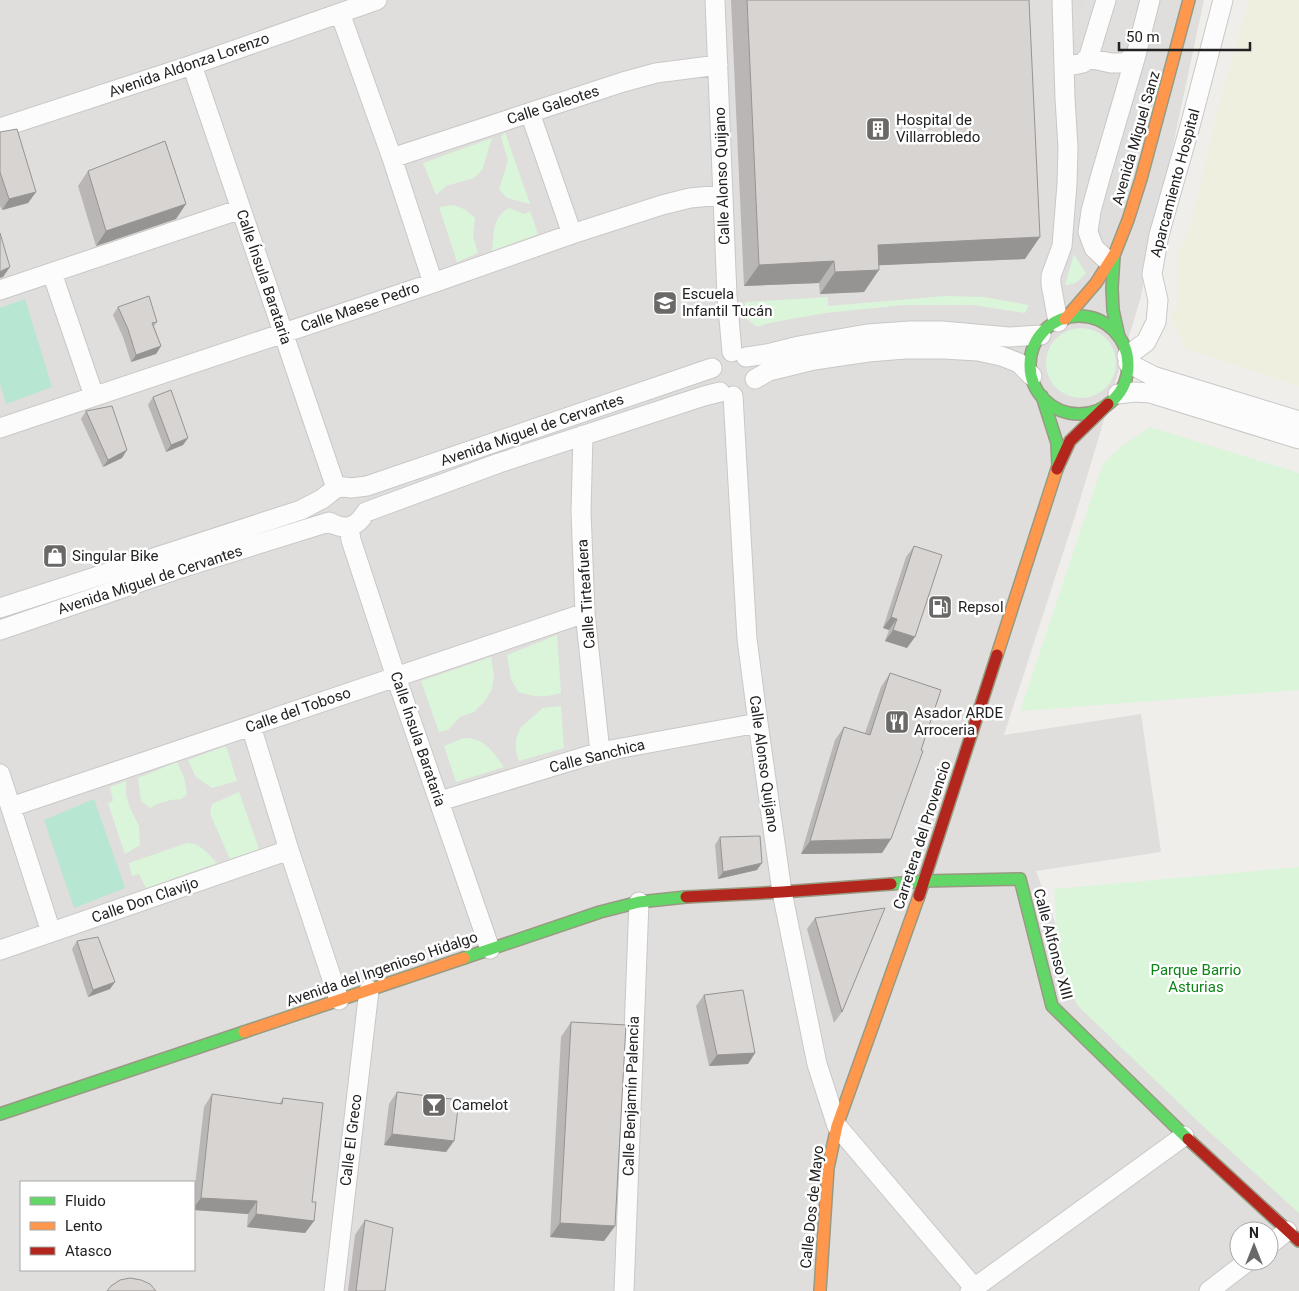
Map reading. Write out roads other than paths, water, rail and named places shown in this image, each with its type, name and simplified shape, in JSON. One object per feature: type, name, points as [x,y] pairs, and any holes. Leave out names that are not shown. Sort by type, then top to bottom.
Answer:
[{"type":"street","name":"Avenida Aldonza Lorenzo","points":[[0,128],[192,65],[377,0]]},
{"type":"street","name":"Calle Alonso Quijano","points":[[715,0],[727,296],[739,355]]},
{"type":"street","points":[[1062,0],[1068,148],[1067,184],[1062,246],[1051,276],[1051,284],[1061,320],[1080,317],[1098,320],[1110,327],[1119,337]]},
{"type":"street","points":[[1064,67],[1084,64],[1088,58],[1106,0]]},
{"type":"street","points":[[1112,257],[1094,248],[1088,232],[1091,211],[1150,0]]},
{"type":"street","name":"Avenida Miguel Sanz","points":[[1041,335],[1050,326],[1061,320],[1096,283],[1112,257],[1128,220],[1141,178],[1189,0]]},
{"type":"street","name":"Aparcamiento Hospital","points":[[1127,359],[1146,342],[1156,322],[1158,300],[1152,274],[1159,235],[1223,0]]},
{"type":"street","points":[[340,13],[392,158],[433,282]]},
{"type":"street","points":[[1088,58],[1111,64],[1124,64],[1136,55]]},
{"type":"street","name":"Calle Ínsula Barataria","points":[[192,65],[336,492]]},
{"type":"street","name":"Calle Galeotes","points":[[392,158],[623,82],[656,73],[718,65]]},
{"type":"street","points":[[530,113],[572,234]]},
{"type":"street","name":"Calle Maese Pedro","points":[[0,428],[572,234],[662,205],[690,198],[722,195]]},
{"type":"street","points":[[0,290],[241,209]]},
{"type":"street","name":"Avenida Miguel Sanz","points":[[1112,257],[1113,310],[1119,337],[1125,347],[1127,359]]},
{"type":"street","points":[[52,273],[94,396]]},
{"type":"street","points":[[739,355],[751,361],[754,366],[755,379],[752,386],[740,395],[727,394],[716,387],[711,375],[712,368],[720,357],[726,354],[767,354],[799,346],[867,334],[910,331],[942,331],[1009,337],[1041,335]]},
{"type":"street","points":[[1032,376],[1030,370],[1031,357],[1041,335]]},
{"type":"street","points":[[755,379],[769,371],[814,360],[868,352],[924,349],[978,351],[1001,356],[1018,363],[1032,376]]},
{"type":"street","points":[[1042,396],[1049,404],[1062,411],[1077,414],[1091,412],[1106,406],[1123,387],[1127,374],[1127,359]]},
{"type":"street","points":[[1127,359],[1153,376],[1299,421]]},
{"type":"street","name":"Avenida Miguel de Cervantes","points":[[0,608],[301,510],[336,492],[367,486],[712,368]]},
{"type":"street","name":"Carretera del Provencio","points":[[1032,376],[1034,385],[1042,396],[1057,443],[1058,466]]},
{"type":"street","points":[[1113,399],[1135,392],[1150,393],[1299,439]]},
{"type":"street","name":"Calle Alonso Quijano","points":[[727,394],[747,639],[782,892],[817,1064],[837,1126]]},
{"type":"street","name":"Avenida Miguel de Cervantes","points":[[349,528],[360,521],[366,512],[499,463],[704,396],[727,394]]},
{"type":"street","name":"Carretera del Provencio","points":[[837,1126],[924,881],[1058,466],[1070,441],[1113,399]]},
{"type":"street","name":"Calle Tirteafuera","points":[[583,435],[580,512],[585,613],[600,752]]},
{"type":"street","points":[[349,528],[340,528],[329,522],[323,512],[336,492],[360,494],[366,512]]},
{"type":"street","name":"Avenida Miguel de Cervantes","points":[[0,630],[181,568],[329,522]]},
{"type":"street","name":"Calle Ínsula Barataria","points":[[349,528],[351,540],[396,677],[490,949]]},
{"type":"street","name":"Calle del Toboso","points":[[11,807],[585,613]]},
{"type":"street","name":"Calle Sanchica","points":[[440,801],[600,752],[758,724]]},
{"type":"street","points":[[251,726],[289,850],[340,1000]]},
{"type":"street","points":[[0,774],[51,932]]},
{"type":"street","name":"Calle Don Clavijo","points":[[0,950],[289,850]]},
{"type":"street","name":"Calle Alfonso XIII","points":[[782,892],[924,881],[1020,879],[1052,1006],[1184,1136],[1293,1236]]},
{"type":"street","name":"Avenida del Ingenioso Hidalgo","points":[[0,1114],[600,912],[639,902],[679,897],[782,892]]},
{"type":"street","name":"Calle Benjamín Palencia","points":[[624,1291],[639,902]]},
{"type":"street","name":"Calle El Greco","points":[[334,1291],[369,990]]},
{"type":"street","points":[[837,1126],[974,1290],[1184,1136]]},
{"type":"street","name":"Calle Dos de Mayo","points":[[820,1291],[828,1168],[837,1126]]},
{"type":"street","points":[[1279,1241],[1293,1236]]},
{"type":"street","points":[[1209,1291],[1235,1271]]},
{"type":"place","name":"Hospital de Villarrobledo","points":[[878,129]]},
{"type":"place","name":"Escuela Infantil Tucán","points":[[665,303]]},
{"type":"place","name":"Singular Bike","points":[[55,556]]},
{"type":"place","name":"Repsol","points":[[940,607]]},
{"type":"place","name":"Asador ARDE Arroceria","points":[[897,722]]},
{"type":"place","name":"Camelot","points":[[434,1105]]},
{"type":"park label","name":"Parque Barrio Asturias","points":[[1196,978]]}]
